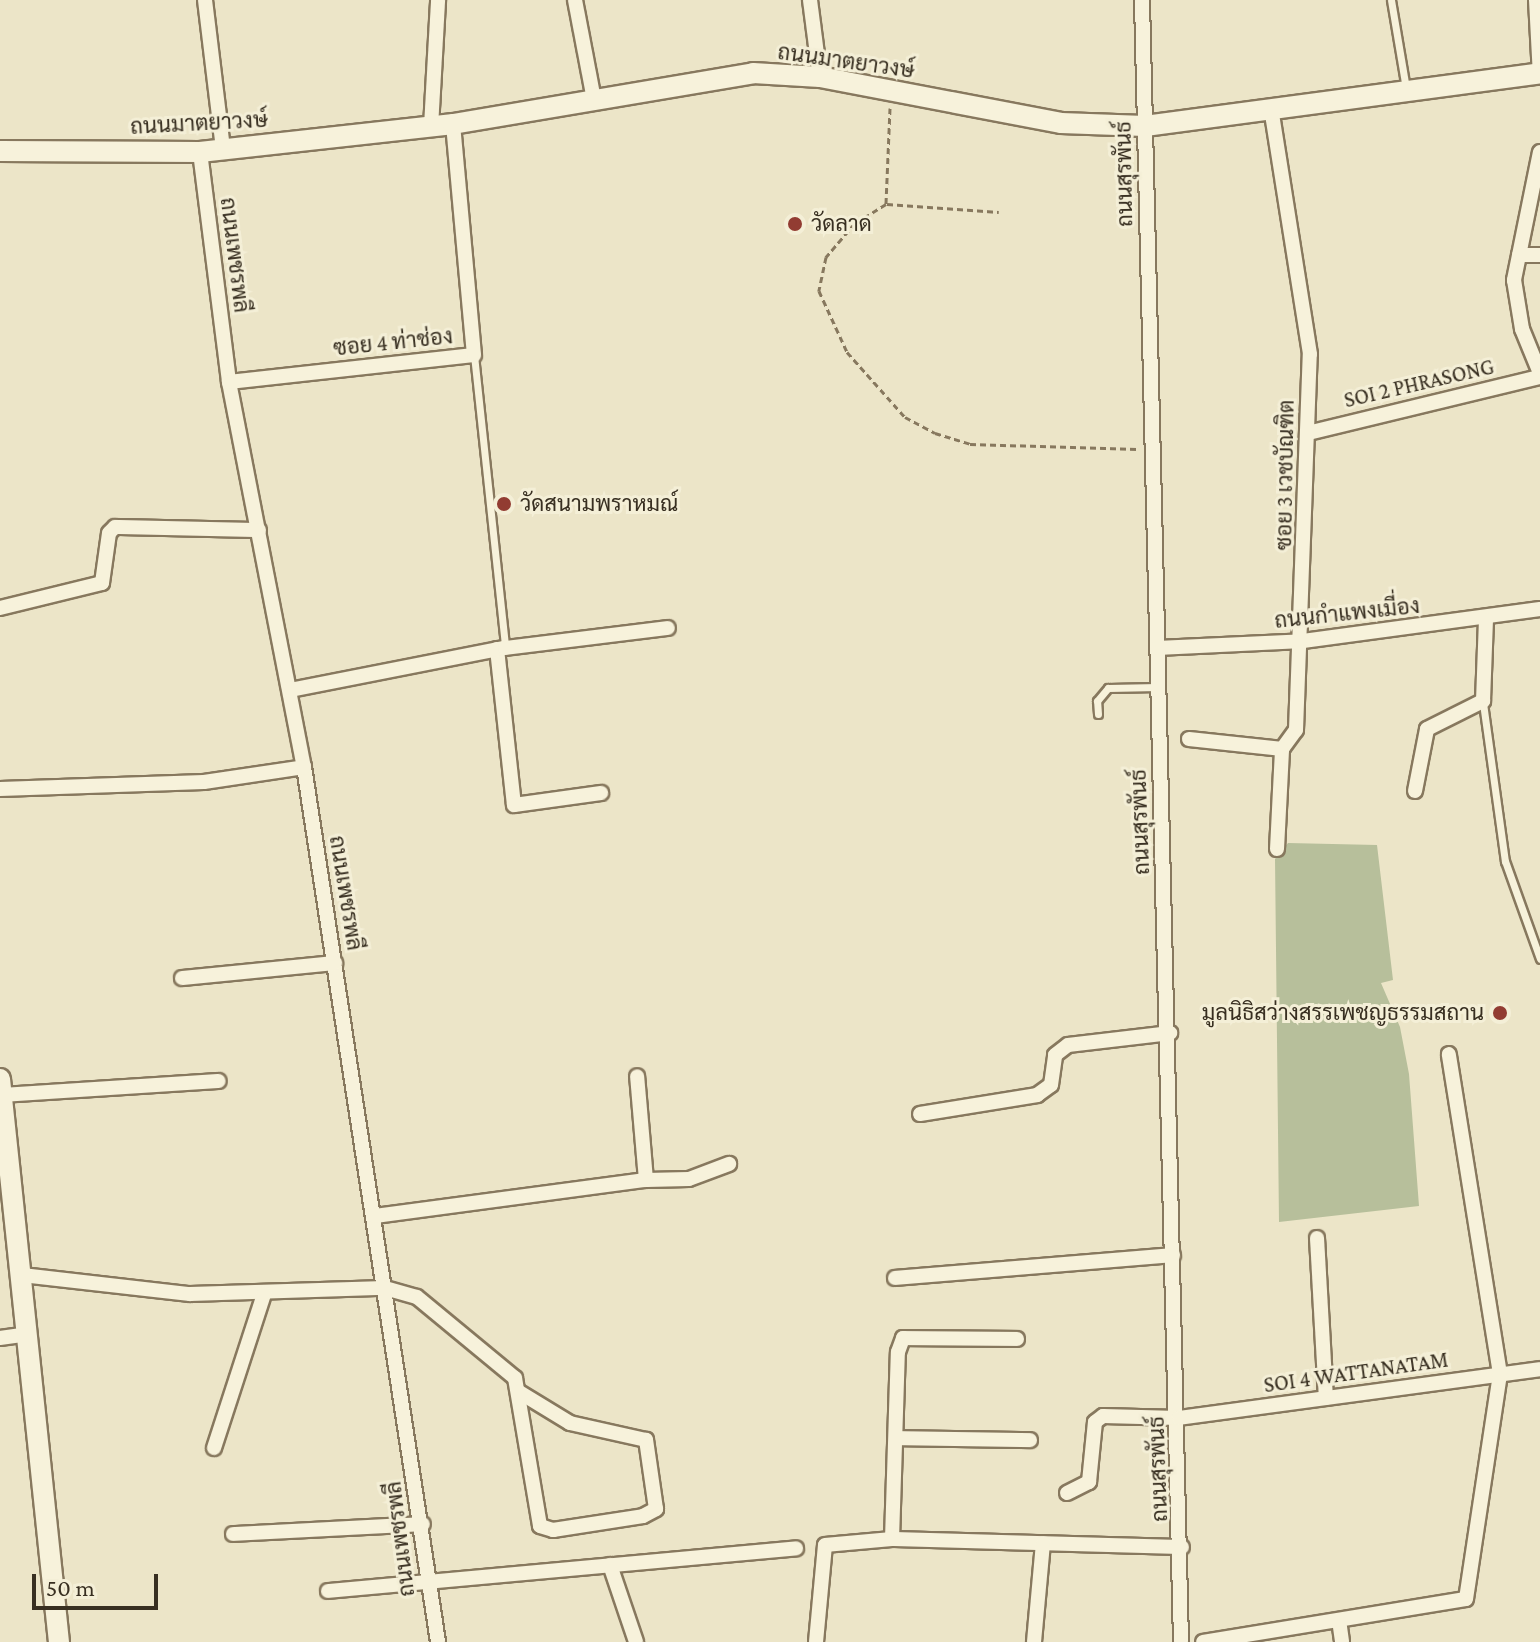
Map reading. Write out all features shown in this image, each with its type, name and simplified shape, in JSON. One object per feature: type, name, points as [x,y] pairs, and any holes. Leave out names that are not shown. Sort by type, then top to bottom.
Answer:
[{"type":"street","points":[[205,0],[223,149]]},
{"type":"street","points":[[431,127],[438,0]]},
{"type":"street","points":[[575,0],[594,100]]},
{"type":"street","points":[[810,0],[820,77]]},
{"type":"street","name":"ถนนสุรพันธ์","points":[[1142,0],[1158,687],[1170,1033],[1182,1547],[1181,1642]]},
{"type":"street","points":[[1536,0],[1540,74]]},
{"type":"street","name":"ถนนมาตยาวงษ์","points":[[0,151],[200,152],[453,124],[753,73],[820,77],[1061,123],[1145,126],[1540,74]]},
{"type":"street","name":"ซอย 3 เวชบัณฑิต","points":[[1271,107],[1310,354],[1303,641],[1296,730],[1282,749]]},
{"type":"street","name":"ซอย 4 ท่าช่อง","points":[[229,382],[474,355],[453,124]]},
{"type":"street","name":"ถนนเพชรพลี","points":[[200,152],[229,382],[304,767],[423,1524],[425,1581],[438,1642]]},
{"type":"street","points":[[1540,152],[1514,280],[1522,329],[1540,375]]},
{"type":"street","points":[[1519,255],[1540,255]]},
{"type":"street","name":"SOI 2 PHRASONG","points":[[1308,433],[1540,375]]},
{"type":"street","points":[[0,608],[102,583],[115,527],[259,530]]},
{"type":"street","name":"ถนนกำแพงเมี่อง","points":[[1157,648],[1303,641],[1486,620],[1540,609]]},
{"type":"street","points":[[1415,791],[1427,729],[1483,701],[1486,620]]},
{"type":"street","points":[[290,690],[501,648],[668,628]]},
{"type":"street","points":[[501,648],[514,805],[601,793]]},
{"type":"street","points":[[1189,739],[1282,749],[1277,849]]},
{"type":"street","points":[[0,789],[204,782],[304,767]]},
{"type":"street","points":[[182,978],[335,963]]},
{"type":"street","points":[[920,1114],[1037,1095],[1051,1085],[1055,1055],[1068,1045],[1170,1033]]},
{"type":"street","points":[[1203,1642],[1466,1599],[1500,1374],[1449,1054]]},
{"type":"street","points":[[637,1076],[646,1180]]},
{"type":"street","points":[[59,1642],[1,1087],[219,1081]]},
{"type":"street","points":[[375,1216],[646,1180],[689,1179],[729,1164]]},
{"type":"street","points":[[1317,1238],[1326,1398]]},
{"type":"street","points":[[895,1278],[1173,1255]]},
{"type":"street","points":[[22,1275],[190,1294],[385,1288],[425,1301],[467,1343],[505,1365],[519,1392],[540,1526],[553,1530],[643,1516],[656,1509],[646,1440],[570,1423],[519,1392]]},
{"type":"street","points":[[214,1448],[264,1294]]},
{"type":"street","points":[[0,1338],[29,1334]]},
{"type":"street","points":[[892,1539],[903,1338],[1017,1339]]},
{"type":"street","name":"SOI 4 WATTANATAM","points":[[1067,1493],[1089,1482],[1096,1419],[1179,1418],[1540,1369]]},
{"type":"street","points":[[896,1438],[1030,1440]]},
{"type":"street","points":[[233,1534],[423,1524]]},
{"type":"street","points":[[816,1642],[825,1545],[892,1539],[1182,1547]]},
{"type":"street","points":[[1034,1642],[1043,1543]]},
{"type":"street","points":[[328,1591],[796,1548]]},
{"type":"street","points":[[610,1565],[636,1642]]},
{"type":"street","points":[[1339,1620],[1342,1642]]},
{"type":"lane","points":[[1391,0],[1406,90]]},
{"type":"lane","points":[[474,355],[501,648]]},
{"type":"lane","points":[[1098,714],[1097,701],[1108,688],[1158,687]]},
{"type":"lane","points":[[1483,701],[1505,861],[1540,959]]},
{"type":"path","points":[[886,204],[891,91]]},
{"type":"path","points":[[999,212],[886,204],[855,223],[826,257],[819,291],[847,352],[905,417],[970,444],[1153,450]]},
{"type":"green space","points":[[1288,843],[1377,845],[1393,980],[1381,983],[1400,1027],[1409,1074],[1419,1206],[1279,1222],[1275,859]]},
{"type":"place","name":"วัดลาด","points":[[795,224]]},
{"type":"place","name":"วัดสนามพราหมณ์","points":[[504,504]]},
{"type":"place","name":"มูลนิธิสว่างสรรเพชญธรรมสถาน","points":[[1500,1013]]}]
